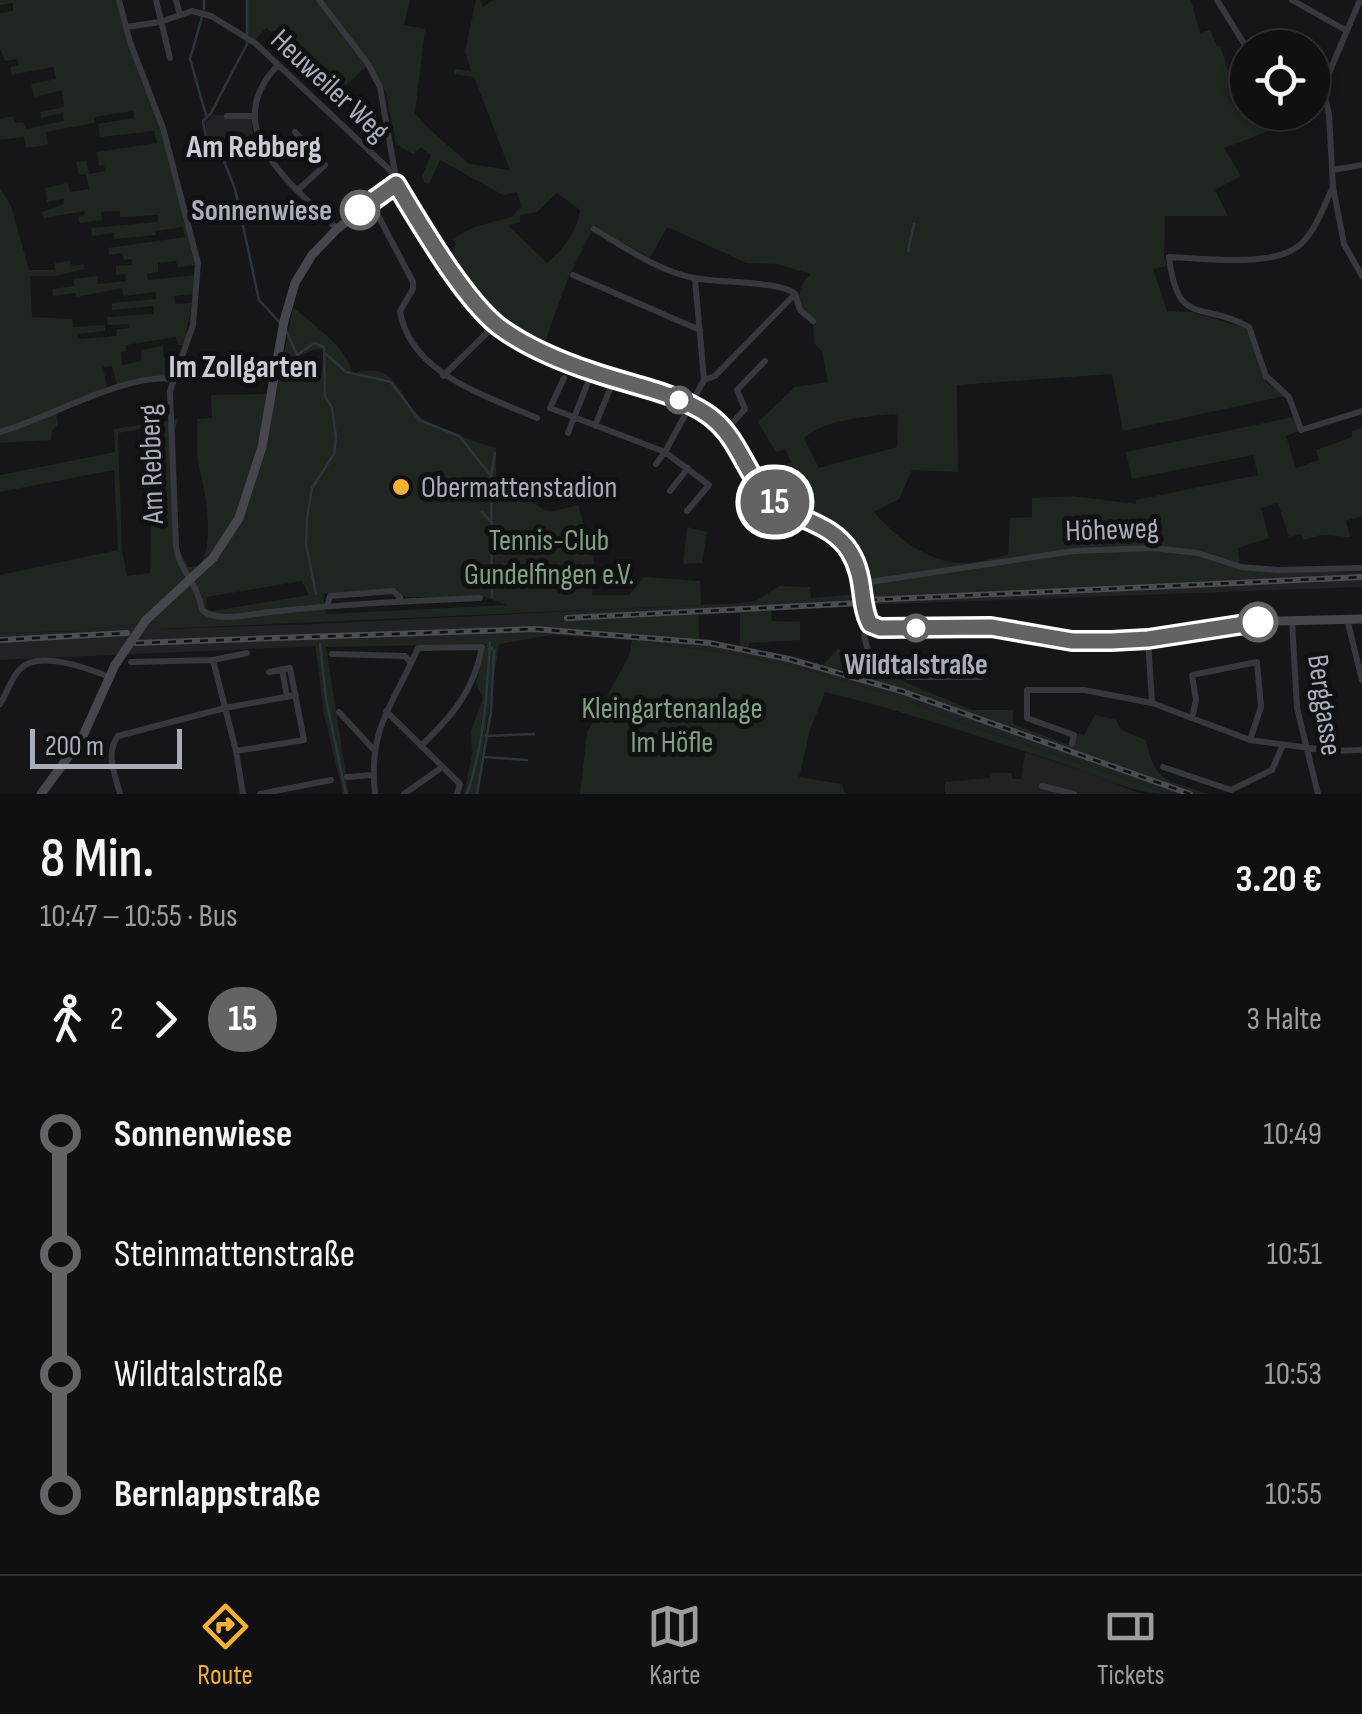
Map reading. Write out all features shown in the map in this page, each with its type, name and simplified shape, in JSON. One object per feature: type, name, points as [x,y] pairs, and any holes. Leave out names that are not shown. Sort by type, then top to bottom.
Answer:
[{"type":"street","name":"Am Rebberg","points":[[120,0],[126,28],[163,128],[198,263],[193,325],[172,380],[176,548],[192,579]]},
{"type":"street","points":[[156,0],[170,58]]},
{"type":"street","points":[[126,28],[180,15],[176,0]]},
{"type":"street","points":[[319,0],[368,64],[380,87],[393,146],[396,184],[465,288],[496,324],[537,350],[692,404],[727,431],[766,495],[836,535],[852,557],[864,588],[868,619],[864,636],[869,654],[908,677],[982,677]]},
{"type":"street","points":[[1217,0],[1236,30]]},
{"type":"street","points":[[1292,0],[1347,31]]},
{"type":"street","points":[[1330,71],[1360,0]]},
{"type":"street","name":"Heuweiler Weg","points":[[180,15],[201,12],[248,38],[393,172]]},
{"type":"street","points":[[278,66],[260,88],[254,116],[263,149],[337,229]]},
{"type":"street","points":[[227,116],[254,116]]},
{"type":"street","points":[[1330,128],[1333,187],[1344,244],[1362,276]]},
{"type":"street","points":[[295,132],[325,165],[299,189]]},
{"type":"street","points":[[1333,170],[1362,165]]},
{"type":"street","points":[[41,794],[82,738],[115,665],[146,620],[223,546],[244,507],[262,447],[282,328],[294,283],[312,255],[337,229],[396,184]]},
{"type":"street","points":[[1333,187],[1308,235],[1292,250],[1251,259],[1169,257],[1177,292],[1185,306],[1249,327],[1266,376],[1289,397],[1301,430],[1362,410]]},
{"type":"street","points":[[371,201],[413,282],[400,310],[415,342],[443,376],[537,418]]},
{"type":"street","points":[[594,230],[673,274],[733,284],[782,285],[794,294],[800,310],[813,321]]},
{"type":"street","points":[[573,275],[702,330]]},
{"type":"street","points":[[656,464],[704,380],[695,278]]},
{"type":"street","points":[[704,380],[715,376],[794,294]]},
{"type":"street","points":[[443,376],[496,324]]},
{"type":"street","points":[[727,431],[745,409],[737,390],[765,362]]},
{"type":"street","points":[[568,433],[592,372]]},
{"type":"street","points":[[564,378],[550,408],[665,452],[709,485],[687,511]]},
{"type":"street","points":[[594,426],[614,379]]},
{"type":"street","points":[[0,432],[42,418],[58,407],[146,381],[172,380]]},
{"type":"street","points":[[670,491],[687,468]]},
{"type":"street","name":"Höheweg","points":[[864,588],[1074,550],[1153,548],[1198,552],[1241,567],[1362,568]]},
{"type":"street","points":[[192,579],[199,590],[202,610],[212,616],[480,598]]},
{"type":"street","points":[[868,619],[880,628],[991,627],[1072,641],[1148,639],[1244,622],[1362,618]]},
{"type":"street","points":[[1347,619],[1362,680]]},
{"type":"street","name":"Berggasse","points":[[1292,622],[1297,708],[1318,794]]},
{"type":"street","points":[[1148,639],[1152,703]]},
{"type":"street","points":[[376,794],[373,750],[386,711],[418,648],[482,648],[472,685],[453,714],[421,746]]},
{"type":"street","points":[[131,662],[214,660],[247,652]]},
{"type":"street","points":[[332,654],[405,656],[412,663]]},
{"type":"street","points":[[214,660],[243,794]]},
{"type":"street","points":[[1192,718],[1196,700],[1192,675],[1256,662],[1261,708],[1250,740]]},
{"type":"street","points":[[0,704],[20,668],[28,663],[75,664],[110,677]]},
{"type":"street","points":[[236,751],[304,740],[291,696],[290,668],[269,672]]},
{"type":"street","points":[[1072,744],[1074,735],[1026,718],[1028,690],[1084,690],[1152,703],[1250,740],[1282,746],[1362,750]]},
{"type":"street","points":[[120,794],[110,757],[118,736],[225,708],[291,696]]},
{"type":"street","points":[[386,711],[460,784],[457,794]]},
{"type":"street","points":[[338,712],[373,750]]},
{"type":"street","points":[[1163,767],[1232,792],[1272,770],[1282,746]]},
{"type":"street","points":[[404,794],[441,768]]},
{"type":"street","points":[[347,777],[373,775]]},
{"type":"street","points":[[260,794],[310,790],[332,780]]},
{"type":"street","points":[[1042,786],[1074,794]]},
{"type":"shaded area","points":[[213,115],[251,117],[253,134],[216,149],[206,133],[206,122]]},
{"type":"shaded area","points":[[1362,572],[1362,587],[862,605],[640,619],[640,633],[710,642],[823,665],[903,689],[1197,794],[1170,794],[959,722],[901,698],[804,669],[740,655],[632,640],[551,635],[499,644],[363,644],[0,660],[0,633],[73,631],[153,622],[166,623],[160,629],[314,624]]},
{"type":"shaded area","points":[[1025,752],[1142,794],[945,794],[945,782],[990,778],[992,773],[1011,773],[1013,779],[1021,779]]},
{"type":"green space","points":[[0,0],[119,0],[171,163],[196,265],[158,263],[158,272],[147,274],[148,280],[196,275],[194,294],[174,296],[175,304],[192,303],[184,345],[178,345],[176,337],[126,345],[126,351],[121,352],[122,365],[141,361],[141,350],[163,346],[164,358],[180,357],[172,379],[118,389],[112,366],[103,367],[108,392],[56,412],[58,424],[51,440],[0,443],[0,188],[11,206],[29,270],[55,270],[55,263],[70,261],[72,266],[84,264],[84,269],[55,276],[30,276],[32,317],[72,319],[73,327],[105,325],[105,331],[77,334],[78,339],[116,336],[117,329],[129,328],[128,324],[108,325],[107,317],[154,314],[153,306],[112,310],[112,303],[156,299],[156,292],[123,296],[122,288],[76,297],[75,293],[53,296],[52,289],[74,286],[73,279],[98,276],[98,284],[126,281],[125,274],[116,275],[116,266],[132,265],[132,259],[124,260],[122,253],[109,255],[108,248],[185,237],[183,227],[155,231],[156,235],[114,239],[114,233],[92,236],[91,228],[158,222],[158,215],[120,217],[120,211],[101,212],[102,220],[80,223],[78,217],[85,215],[84,211],[44,218],[42,212],[64,204],[63,199],[47,202],[45,188],[68,183],[70,192],[89,189],[86,174],[79,175],[76,162],[86,161],[89,174],[105,171],[104,165],[99,166],[97,152],[157,143],[154,131],[100,137],[98,124],[134,118],[133,111],[94,117],[94,123],[46,132],[48,145],[26,148],[24,137],[0,140],[0,119],[13,116],[15,123],[23,122],[26,129],[64,121],[63,113],[41,118],[40,112],[64,107],[62,90],[34,97],[31,84],[56,79],[53,67],[12,75],[10,67],[19,65],[17,59],[5,61],[0,49],[0,13],[13,11],[13,3],[0,5]]},
{"type":"green space","points":[[247,0],[410,0],[404,25],[425,29],[415,113],[469,164],[510,170],[474,77],[454,74],[455,69],[471,71],[465,51],[476,0],[483,7],[493,0],[1191,0],[1200,33],[1210,30],[1230,75],[1230,130],[1272,130],[1224,148],[1241,176],[1215,190],[1228,216],[1165,216],[1167,266],[1153,269],[1167,311],[1191,312],[1246,328],[1266,382],[1285,396],[1123,431],[1112,374],[957,385],[958,472],[912,470],[899,499],[874,512],[924,553],[948,562],[967,563],[1008,555],[1010,518],[1032,517],[1032,498],[1072,496],[1136,504],[1136,500],[1258,475],[1253,455],[1132,479],[1126,452],[1293,417],[1299,431],[1286,436],[1296,468],[1319,460],[1316,450],[1352,437],[1352,431],[1362,428],[1362,516],[1346,521],[1350,537],[1321,535],[1303,540],[1301,534],[1289,537],[1278,503],[1261,508],[1269,538],[1238,548],[1240,568],[1359,573],[868,598],[836,541],[796,518],[757,477],[791,462],[785,449],[776,452],[758,422],[795,387],[828,382],[822,351],[814,343],[813,319],[799,297],[810,274],[777,264],[747,263],[667,227],[650,258],[594,226],[568,278],[542,350],[501,321],[476,297],[450,255],[456,244],[452,239],[474,227],[512,217],[521,206],[517,192],[503,195],[440,160],[429,184],[425,183],[422,177],[431,155],[421,147],[413,154],[396,144],[386,93],[370,63],[337,94],[283,43],[278,30],[271,32],[266,28],[255,40],[248,34]],"holes":[[[557,193],[580,210],[569,240],[547,263],[508,225],[520,222],[520,215],[537,212]],[[898,416],[897,447],[819,468],[804,438],[834,423]]]},
{"type":"green space","name":"Tennis-Club Gundelfingen e.V.","points":[[293,307],[338,346],[352,374],[379,371],[395,383],[423,419],[496,448],[496,493],[504,500],[533,502],[544,510],[554,511],[578,505],[594,558],[592,595],[629,595],[644,577],[700,581],[701,605],[158,629],[164,623],[153,622],[73,631],[0,633],[0,575],[118,550],[114,470],[0,492],[0,475],[115,452],[114,429],[178,419],[175,430],[179,551],[189,567],[199,566],[208,532],[198,461],[197,419],[212,418],[211,395],[276,394],[281,369],[322,373],[323,349],[283,359]],"holes":[[[146,428],[150,573],[127,576],[122,551],[118,433]],[[302,581],[309,595],[211,611],[207,609],[206,597]],[[396,589],[405,597],[485,597],[507,605],[326,614],[323,594]]]},
{"type":"green space","points":[[687,527],[707,532],[702,563],[683,564]]},
{"type":"green space","points":[[779,586],[810,587],[811,598],[861,594],[861,598],[732,604],[756,601]]},
{"type":"green space","points":[[771,611],[772,621],[800,622],[800,640],[740,647],[740,612]]},
{"type":"green space","points":[[699,615],[699,640],[520,629],[223,640],[222,637]]},
{"type":"green space","points":[[551,635],[499,644],[476,794],[464,794],[472,755],[471,731],[483,698],[476,683],[486,644],[326,647],[349,794],[343,794],[324,714],[315,643]]},
{"type":"green space","name":"Kleingartenanlage Im Höfle","points":[[632,640],[740,655],[804,669],[901,698],[959,722],[1170,794],[1128,787],[944,725],[825,692],[810,730],[799,777],[842,784],[845,794],[580,794],[587,733],[629,656]]},
{"type":"green space","points":[[838,649],[972,710],[1013,710],[1013,724],[1074,747],[1078,733],[1084,735],[1095,715],[1116,720],[1121,730],[1146,740],[1154,765],[1165,778],[1207,794],[1197,794],[903,689],[823,665]]},
{"type":"waterway","points":[[204,0],[204,9]]},
{"type":"waterway","points":[[247,0],[247,44],[203,121],[207,142],[222,156],[235,189],[259,300],[281,324]]},
{"type":"waterway","points":[[202,17],[190,59],[206,115]]},
{"type":"waterway","points":[[908,251],[914,224]]},
{"type":"waterway","points":[[286,330],[297,355],[314,343],[324,347],[325,396],[332,408],[336,437],[334,454],[312,488],[307,519],[306,544],[316,594]]},
{"type":"waterway","points":[[326,354],[346,372],[391,382],[419,420],[459,436],[491,476]]},
{"type":"waterway","points":[[492,597],[491,476],[495,453]]},
{"type":"waterway","points":[[482,512],[491,522]]},
{"type":"waterway","points":[[467,794],[481,738],[490,642]]},
{"type":"waterway","points":[[320,644],[326,699],[346,794]]},
{"type":"waterway","points":[[477,794],[491,711],[491,647]]},
{"type":"waterway","points":[[486,736],[534,734]]},
{"type":"waterway","points":[[484,757],[527,760]]},
{"type":"railway","points":[[869,600],[1362,577]]},
{"type":"railway","points":[[567,618],[861,603]]},
{"type":"railway","points":[[136,643],[535,629],[710,643],[789,659],[901,691],[1190,794]]},
{"type":"railway","points":[[0,640],[127,633]]},
{"type":"bus line","name":"15","points":[[360,210],[396,184],[465,288],[496,324],[537,350],[692,404],[711,416],[735,442],[766,495],[828,529],[842,542],[861,576],[870,624],[880,628],[991,627],[1072,641],[1111,641],[1258,622]]},
{"type":"place","name":"Sonnenwiese","points":[[360,210]]},
{"type":"place","name":"Obermattenstadion","points":[[401,487]]},
{"type":"place","name":"Wildtalstraße","points":[[916,628]]},
{"type":"district","name":"Am Rebberg","points":[[254,146]]},
{"type":"district","name":"Im Zollgarten","points":[[243,366]]}]
